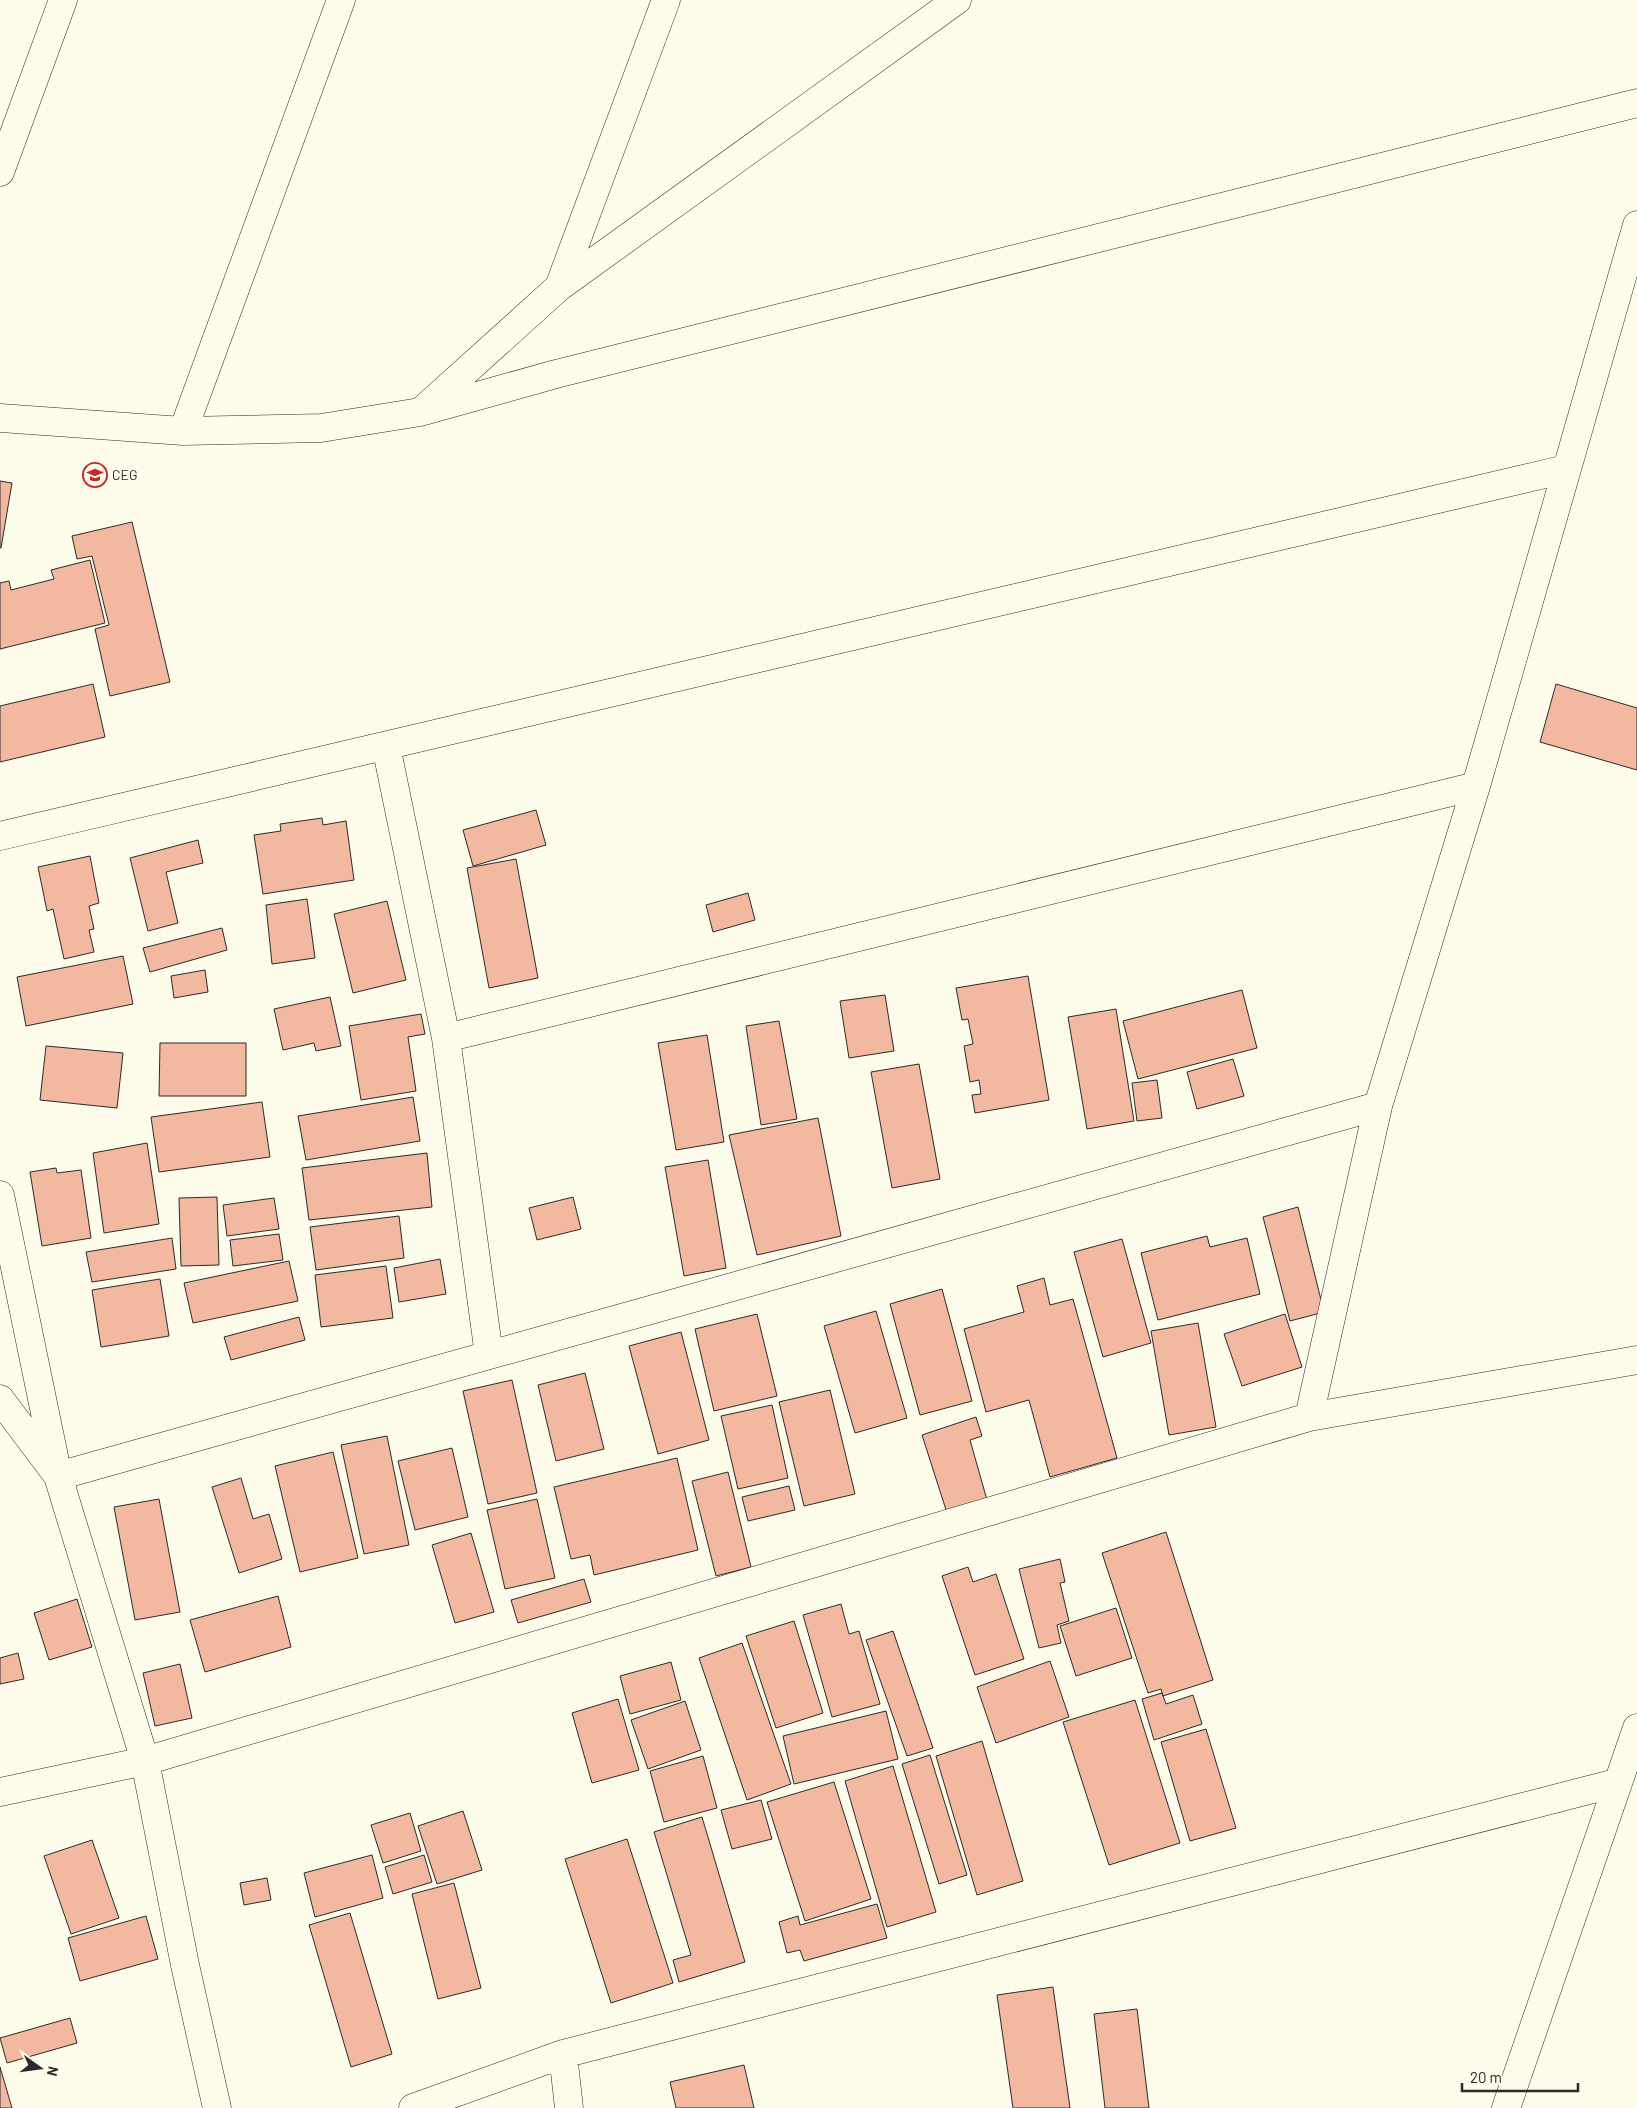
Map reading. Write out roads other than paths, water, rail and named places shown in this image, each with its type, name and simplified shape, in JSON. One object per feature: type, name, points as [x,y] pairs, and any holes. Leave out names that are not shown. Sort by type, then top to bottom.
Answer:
[{"type":"street","points":[[0,172],[63,0]]},
{"type":"street","points":[[182,431],[342,0]]},
{"type":"street","points":[[559,287],[666,0]]},
{"type":"street","points":[[420,412],[559,287],[957,0]]},
{"type":"street","points":[[0,418],[182,431],[320,428],[420,412],[566,371],[1637,103]]},
{"type":"street","points":[[1309,1417],[1378,1106],[1476,786],[1637,226]]},
{"type":"street","points":[[0,836],[1566,468]]},
{"type":"street","points":[[386,746],[446,1038],[489,1355]]},
{"type":"street","points":[[446,1038],[1476,786]]},
{"type":"street","points":[[58,1476],[1378,1106]]},
{"type":"street","points":[[0,1195],[58,1476],[144,1761],[185,1965],[218,2108]]},
{"type":"street","points":[[0,1792],[144,1761],[1309,1417],[1637,1360]]},
{"type":"street","points":[[0,1398],[58,1476]]},
{"type":"street","points":[[1506,2108],[1616,1784],[1637,1728]]},
{"type":"street","points":[[413,2108],[564,2054],[1616,1784]]},
{"type":"street","points":[[564,2054],[569,2108]]},
{"type":"place","name":"CEG","points":[[95,475]]}]
